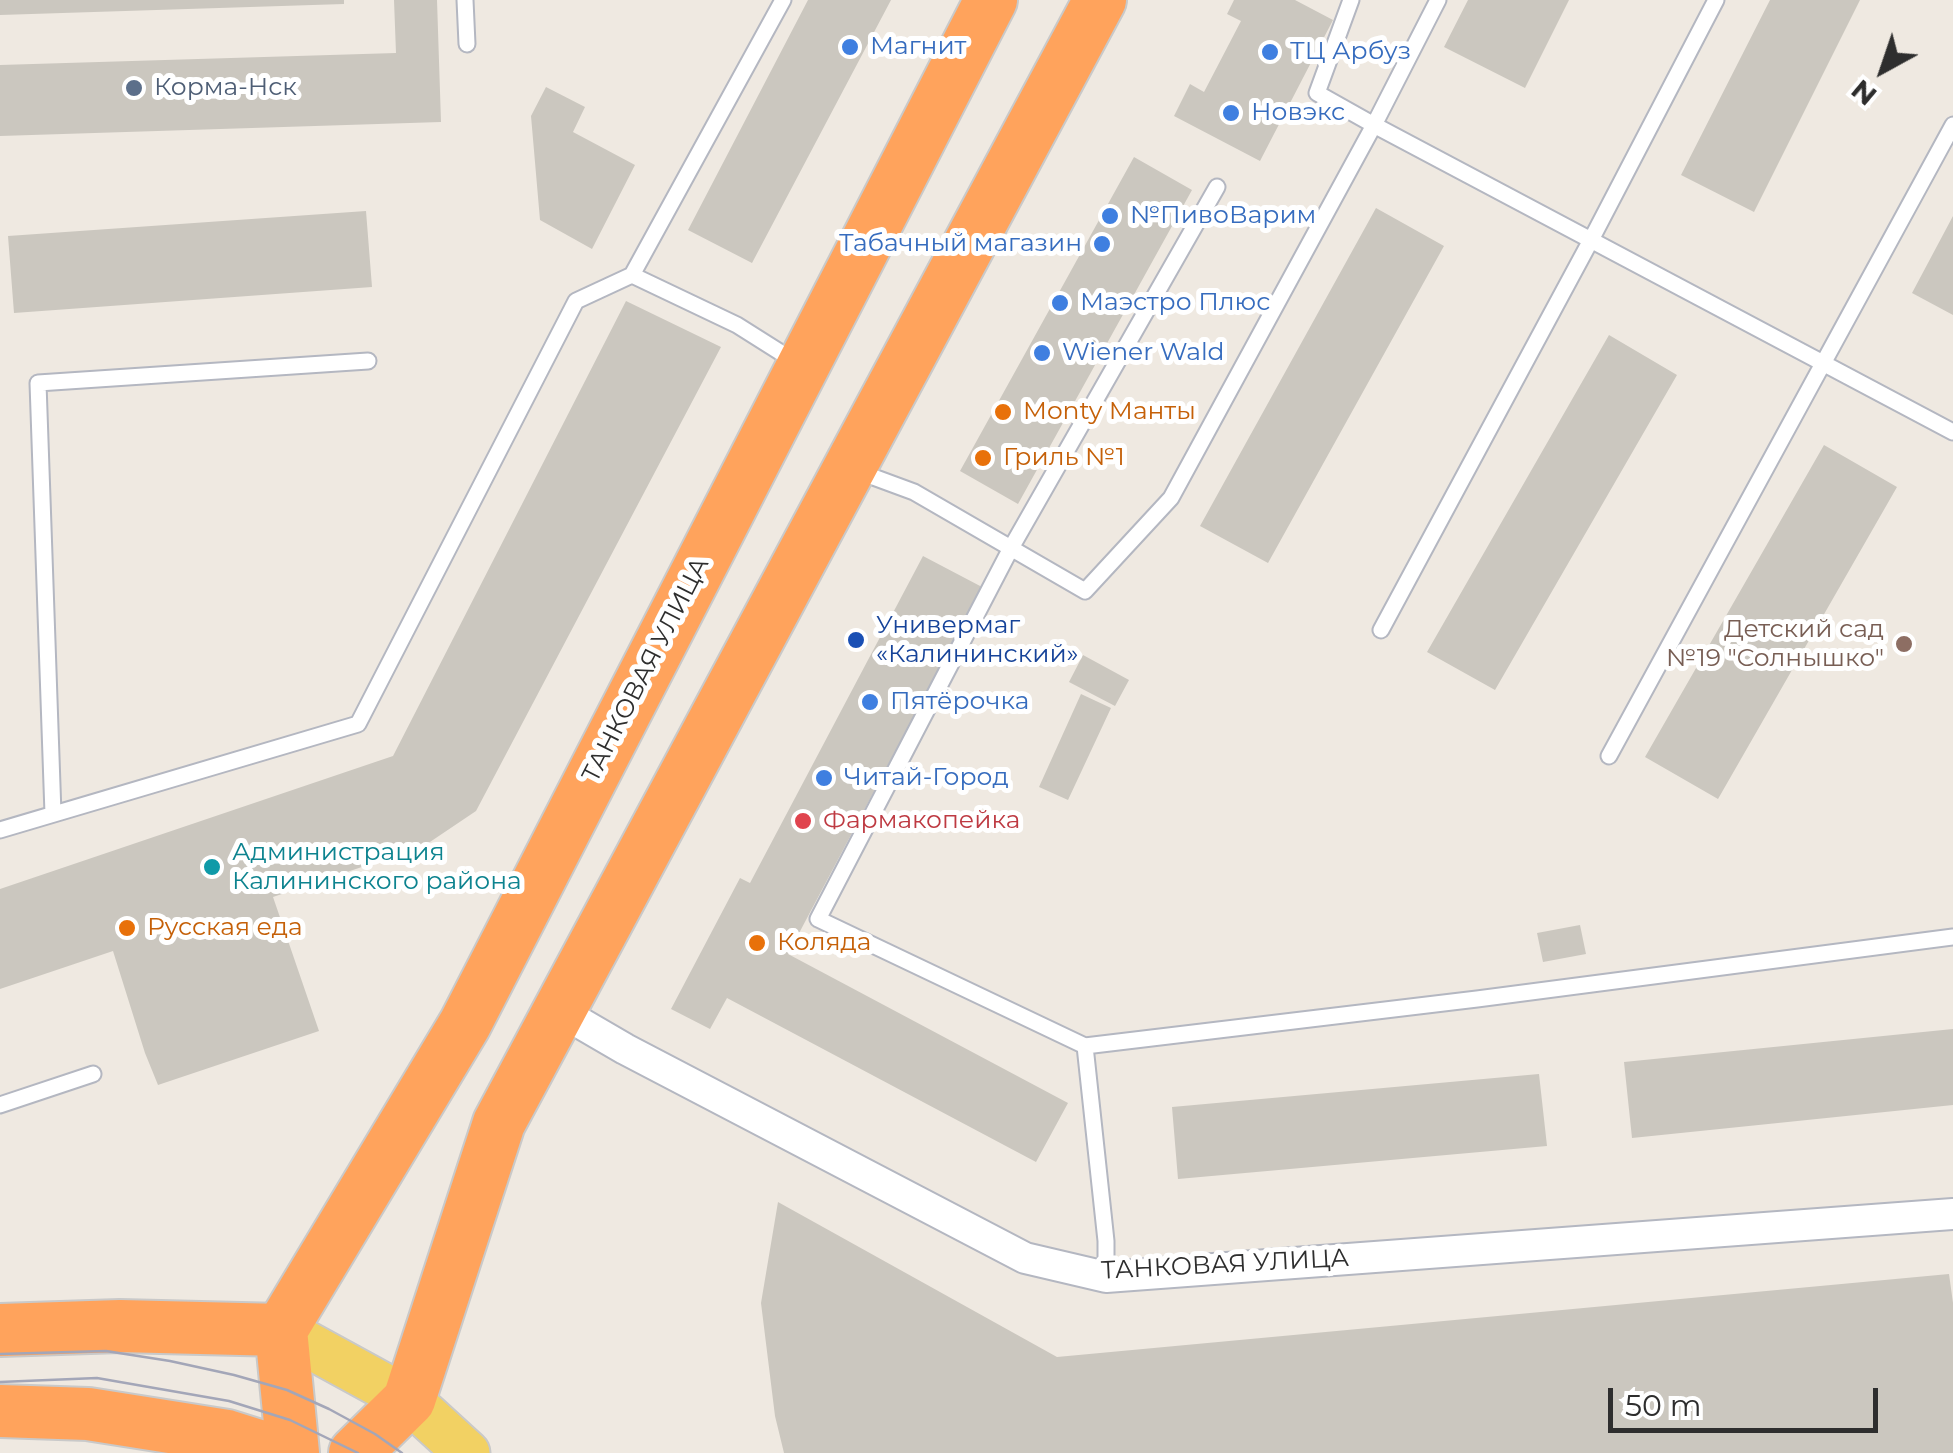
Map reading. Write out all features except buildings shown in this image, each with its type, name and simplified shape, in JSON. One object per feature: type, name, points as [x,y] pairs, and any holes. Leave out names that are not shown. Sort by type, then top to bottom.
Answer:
[{"type":"highway","name":"ТАНКОВАЯ УЛИЦА","points":[[281,1330],[465,1024],[991,0]]},
{"type":"highway","points":[[355,1453],[409,1400],[499,1123],[1100,0]]},
{"type":"highway","points":[[0,1330],[120,1326],[281,1330],[294,1453]]},
{"type":"highway","points":[[0,1411],[88,1414],[281,1453]]},
{"type":"main road","points":[[281,1330],[409,1400],[467,1453]]},
{"type":"street","name":"ТАНКОВАЯ УЛИЦА","points":[[558,1010],[625,1049],[1025,1258],[1106,1276],[1953,1214]]},
{"type":"lane","points":[[465,0],[467,44]]},
{"type":"lane","points":[[0,830],[358,724],[576,300],[632,276],[782,0]]},
{"type":"lane","points":[[1352,0],[1317,92],[1953,432]]},
{"type":"lane","points":[[849,468],[914,492],[1084,591],[1171,498],[1438,0]]},
{"type":"lane","points":[[1380,630],[1716,0]]},
{"type":"lane","points":[[1609,756],[1953,125]]},
{"type":"lane","points":[[1217,187],[1011,548],[818,920],[1085,1046],[1477,1000],[1953,937]]},
{"type":"lane","points":[[632,276],[737,325],[802,366]]},
{"type":"lane","points":[[53,814],[38,383],[368,361]]},
{"type":"lane","points":[[1085,1046],[1106,1241],[1106,1276]]},
{"type":"lane","points":[[0,1105],[93,1074]]},
{"type":"tram line","points":[[0,1354],[106,1351],[234,1375],[287,1390],[329,1409],[402,1453]]},
{"type":"tram line","points":[[0,1382],[97,1378],[229,1401],[290,1420],[358,1453]]},
{"type":"place","name":"Магнит","points":[[850,47]]},
{"type":"place","name":"ТЦ Арбуз","points":[[1270,52]]},
{"type":"place","name":"Корма-Нск","points":[[134,88]]},
{"type":"place","name":"Новэкс","points":[[1231,113]]},
{"type":"place","name":"№ПивоВарим","points":[[1110,216]]},
{"type":"place","name":"Табачный магазин","points":[[1102,244]]},
{"type":"place","name":"Маэстро Плюс","points":[[1060,303]]},
{"type":"place","name":"Wiener Wald","points":[[1042,353]]},
{"type":"place","name":"Monty Манты","points":[[1003,412]]},
{"type":"place","name":"Гриль №1","points":[[983,458]]},
{"type":"place","name":"Универмаг «Калининский»","points":[[856,640]]},
{"type":"place","name":"Детский сад №19 \"Солнышко\"","points":[[1904,644]]},
{"type":"place","name":"Пятёрочка","points":[[870,702]]},
{"type":"place","name":"Читай-Город","points":[[824,778]]},
{"type":"place","name":"Фармакопейка","points":[[803,821]]},
{"type":"place","name":"Администрация Калининского района","points":[[212,867]]},
{"type":"place","name":"Русская еда","points":[[127,928]]},
{"type":"place","name":"Коляда","points":[[757,943]]}]
